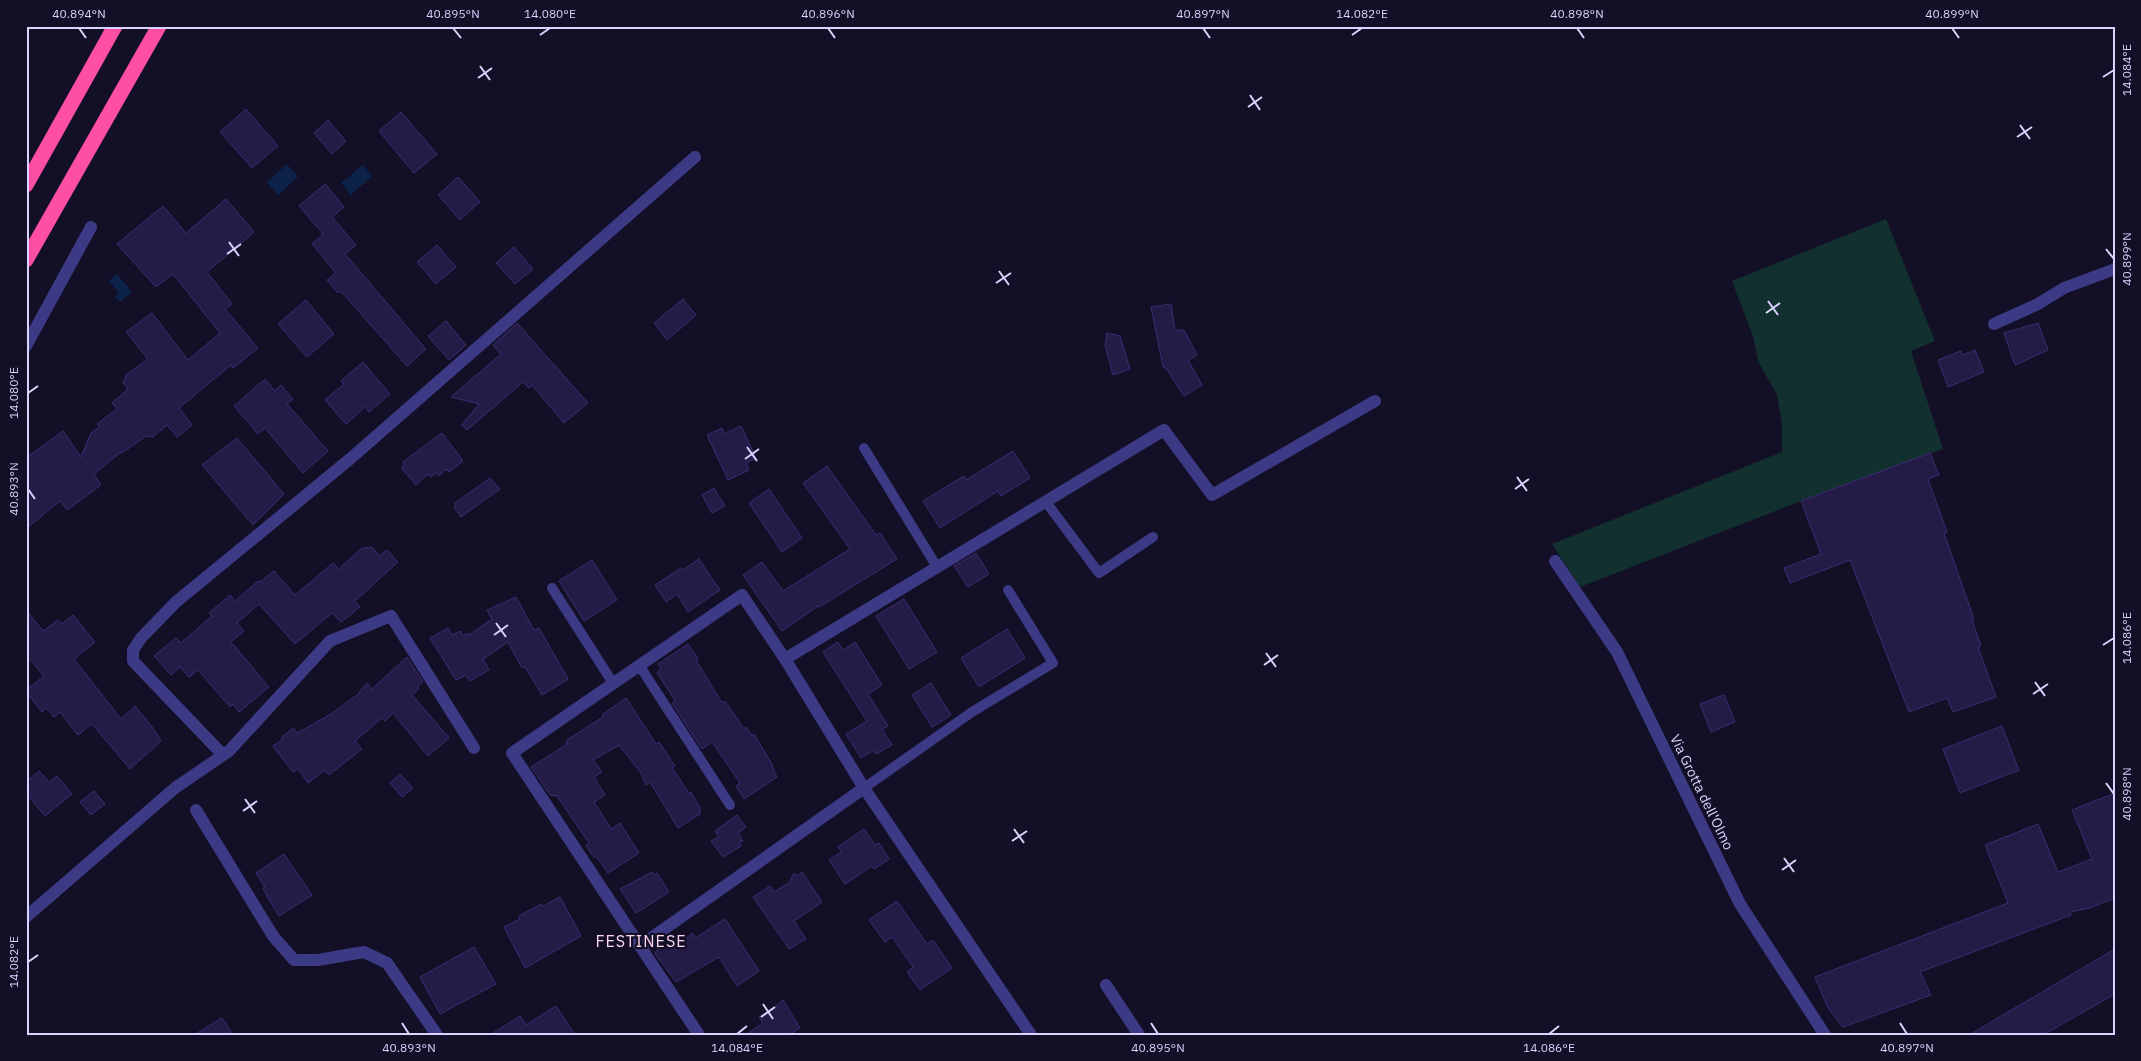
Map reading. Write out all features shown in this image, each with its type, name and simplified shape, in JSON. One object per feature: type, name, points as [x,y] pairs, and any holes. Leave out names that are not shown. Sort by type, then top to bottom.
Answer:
[{"type":"highway","points":[[26,184],[115,26]]},
{"type":"highway","points":[[26,260],[159,26]]},
{"type":"street","points":[[223,755],[133,662],[133,650],[141,638],[176,602],[350,460],[695,157]]},
{"type":"street","points":[[26,346],[91,227]]},
{"type":"street","points":[[1994,324],[2038,304],[2064,288],[2115,269]]},
{"type":"street","points":[[785,659],[1164,430],[1212,495],[1375,400]]},
{"type":"street","name":"Via Grotta dell'Olmo","points":[[1555,562],[1617,652],[1740,904],[1825,1035]]},
{"type":"street","points":[[699,1035],[512,753],[742,595],[785,659],[864,788],[1031,1035]]},
{"type":"street","points":[[26,917],[175,788],[229,751],[330,641],[391,616],[474,748]]},
{"type":"street","points":[[640,946],[864,788]]},
{"type":"street","points":[[196,810],[273,936],[294,960],[318,960],[364,952],[387,963],[437,1035]]},
{"type":"street","points":[[1106,985],[1139,1035]]},
{"type":"lane","points":[[864,448],[937,567]]},
{"type":"lane","points":[[1046,502],[1099,573],[1153,537]]},
{"type":"lane","points":[[552,588],[613,683]]},
{"type":"lane","points":[[864,788],[972,712],[1053,663],[1008,590]]},
{"type":"lane","points":[[639,665],[730,805]]},
{"type":"green space","points":[[1886,219],[1935,341],[1911,351],[1943,449],[1824,492],[1580,587],[1552,544],[1782,452],[1782,425],[1777,395],[1758,361],[1753,336],[1732,281]]},
{"type":"water","points":[[287,164],[298,177],[278,195],[267,182]]},
{"type":"water","points":[[363,165],[372,176],[351,195],[341,183]]},
{"type":"water","points":[[117,274],[132,292],[120,302],[115,297],[119,293],[109,281]]},
{"type":"building","points":[[246,109],[278,146],[252,168],[220,132]]},
{"type":"building","points":[[401,112],[437,154],[414,173],[379,131]]},
{"type":"building","points":[[328,120],[346,141],[332,154],[314,133]]},
{"type":"building","points":[[458,177],[480,202],[460,220],[438,195]]},
{"type":"building","points":[[325,184],[344,207],[332,217],[356,245],[345,254],[426,349],[407,366],[347,298],[340,291],[338,293],[327,280],[336,273],[312,244],[323,234],[299,206]]},
{"type":"building","points":[[226,199],[254,232],[207,272],[232,304],[225,309],[258,348],[233,368],[231,365],[179,408],[192,425],[177,437],[167,425],[153,437],[146,436],[121,452],[94,474],[101,485],[67,510],[60,501],[26,529],[26,458],[63,431],[81,457],[91,433],[100,427],[97,424],[117,409],[112,403],[128,389],[123,383],[127,374],[148,359],[126,332],[152,313],[188,360],[220,333],[173,274],[156,287],[117,244],[163,206],[186,233]]},
{"type":"building","points":[[437,245],[456,267],[436,284],[417,262]]},
{"type":"building","points":[[514,247],[533,269],[515,284],[496,263]]},
{"type":"building","points":[[683,299],[696,315],[667,340],[654,323]]},
{"type":"building","points":[[306,300],[334,334],[307,357],[278,324]]},
{"type":"building","points":[[1171,304],[1175,330],[1184,330],[1197,355],[1188,360],[1202,385],[1184,396],[1166,368],[1163,367],[1151,307]]},
{"type":"building","points":[[446,321],[466,345],[449,360],[428,336]]},
{"type":"building","points":[[517,323],[588,403],[564,423],[532,385],[529,388],[523,382],[467,430],[462,425],[479,404],[451,397],[501,354],[493,345]]},
{"type":"building","points":[[2038,323],[2048,350],[2015,365],[2004,333]]},
{"type":"building","points":[[1107,333],[1120,336],[1130,369],[1113,375],[1105,345]]},
{"type":"building","points":[[1975,350],[1984,372],[1948,387],[1938,360],[1961,351],[1962,355]]},
{"type":"building","points":[[363,362],[390,394],[369,412],[365,407],[346,424],[325,400],[344,384],[341,381]]},
{"type":"building","points":[[265,379],[275,391],[281,385],[293,399],[287,404],[328,451],[303,473],[265,428],[258,434],[234,406]]},
{"type":"building","points":[[741,426],[756,458],[746,463],[749,470],[728,480],[707,435],[722,428],[724,434]]},
{"type":"building","points":[[442,433],[463,461],[449,472],[446,469],[439,476],[436,473],[431,477],[428,474],[416,485],[402,469],[404,461]]},
{"type":"building","points":[[237,438],[284,494],[253,525],[202,465]]},
{"type":"building","points":[[1013,451],[1030,478],[1001,496],[998,491],[940,528],[923,501],[964,476],[966,480]]},
{"type":"building","points":[[1930,453],[1939,475],[1928,479],[1947,532],[1944,533],[1974,619],[1972,620],[1981,646],[1978,647],[1996,697],[1953,712],[1947,698],[1909,712],[1850,560],[1790,583],[1784,568],[1821,554],[1801,501]]},
{"type":"building","points":[[827,466],[876,535],[880,533],[897,559],[818,606],[782,631],[743,575],[762,562],[783,591],[850,549],[803,483]]},
{"type":"building","points":[[490,478],[500,489],[461,517],[455,509],[455,503]]},
{"type":"building","points":[[714,488],[725,506],[712,513],[702,495]]},
{"type":"building","points":[[769,489],[802,538],[782,552],[749,503]]},
{"type":"building","points":[[372,547],[379,556],[387,550],[398,562],[355,601],[360,607],[341,622],[332,613],[295,644],[259,604],[237,623],[244,631],[231,642],[269,687],[239,712],[233,704],[230,707],[198,670],[189,677],[180,667],[171,675],[154,656],[176,638],[181,643],[212,616],[209,613],[230,595],[235,601],[258,581],[260,582],[274,571],[295,595],[333,563],[339,569],[362,548]]},
{"type":"building","points":[[976,553],[989,574],[968,587],[954,566]]},
{"type":"building","points":[[699,559],[720,590],[688,612],[677,594],[666,602],[655,585]]},
{"type":"building","points":[[592,560],[617,600],[584,621],[559,581]]},
{"type":"building","points":[[516,597],[534,630],[539,628],[568,679],[542,695],[525,667],[522,668],[508,642],[483,659],[489,670],[470,681],[466,675],[456,680],[430,638],[448,628],[452,635],[460,631],[463,636],[468,633],[469,635],[492,619],[487,610]]},
{"type":"building","points":[[904,599],[937,652],[909,669],[876,616]]},
{"type":"building","points":[[26,610],[43,631],[58,620],[62,624],[73,615],[95,642],[74,659],[121,719],[135,706],[153,728],[161,741],[130,769],[92,724],[78,735],[60,712],[54,717],[46,708],[42,712],[26,692],[44,676],[26,655]]},
{"type":"building","points":[[1007,629],[1025,658],[979,687],[961,658]]},
{"type":"building","points":[[838,642],[843,650],[855,642],[882,685],[868,694],[888,726],[882,729],[892,745],[876,754],[874,750],[861,758],[846,734],[867,721],[823,652]]},
{"type":"building","points":[[688,644],[698,658],[696,660],[722,703],[725,701],[744,729],[746,727],[752,736],[754,734],[773,766],[777,777],[744,799],[736,786],[740,783],[712,742],[702,749],[672,703],[675,700],[657,673],[661,669],[658,664]]},
{"type":"building","points":[[407,657],[423,682],[412,695],[449,738],[428,756],[393,713],[385,721],[382,718],[355,741],[362,749],[329,775],[325,770],[308,783],[298,769],[293,772],[273,746],[293,728],[297,733],[331,714],[357,695],[367,683],[372,689]]},
{"type":"building","points":[[931,683],[951,715],[932,727],[912,695]]},
{"type":"building","points":[[1724,695],[1735,722],[1711,732],[1700,704]]},
{"type":"building","points":[[626,698],[656,744],[659,742],[675,766],[672,768],[689,793],[691,792],[700,808],[700,814],[678,828],[650,782],[646,785],[641,773],[619,745],[593,760],[602,772],[594,777],[605,795],[594,802],[611,829],[620,823],[639,853],[608,873],[597,857],[594,857],[586,846],[589,843],[557,796],[550,795],[531,767],[566,745],[567,740],[603,717],[602,715]]},
{"type":"building","points":[[2002,726],[2019,770],[1960,793],[1943,749]]},
{"type":"building","points":[[39,771],[49,782],[57,776],[72,794],[45,816],[26,793],[26,782]]},
{"type":"building","points":[[400,774],[413,788],[402,797],[390,783]]},
{"type":"building","points":[[94,791],[105,804],[91,815],[80,802]]},
{"type":"building","points":[[2115,793],[2115,898],[2090,908],[2070,912],[2071,915],[1920,972],[1931,995],[1843,1027],[1828,1008],[1815,977],[2008,903],[1985,845],[2038,824],[2058,872],[2092,859],[2072,810]]},
{"type":"building","points":[[737,815],[746,827],[738,833],[743,841],[739,842],[741,846],[723,857],[711,841],[719,837],[715,831]]},
{"type":"building","points":[[864,829],[875,845],[879,843],[889,859],[874,869],[872,866],[845,884],[829,860],[841,852],[838,847]]},
{"type":"building","points":[[284,854],[312,895],[279,916],[256,873]]},
{"type":"building","points":[[652,872],[654,875],[657,873],[669,892],[636,913],[620,889]]},
{"type":"building","points":[[802,872],[822,902],[794,921],[806,939],[789,949],[753,897],[770,886],[774,892],[789,883],[794,873],[797,876]]},
{"type":"building","points":[[560,897],[581,936],[525,968],[504,927],[520,919],[519,916],[541,904],[543,906]]},
{"type":"building","points":[[897,901],[927,944],[933,940],[952,968],[920,990],[907,972],[913,967],[892,937],[885,942],[869,920]]},
{"type":"building","points":[[725,919],[759,971],[737,986],[719,957],[676,982],[655,954],[656,951],[679,937],[682,941],[693,933],[695,938]]},
{"type":"building","points":[[474,947],[496,984],[440,1014],[420,977]]},
{"type":"building","points":[[2115,949],[2115,994],[2043,1035],[1969,1035]]},
{"type":"building","points":[[783,1000],[800,1028],[789,1035],[745,1035],[763,1023],[759,1017]]},
{"type":"building","points":[[556,1006],[575,1035],[490,1035],[520,1016],[526,1025]]},
{"type":"building","points":[[222,1018],[233,1035],[194,1035]]},
{"type":"district","name":"FESTINESE","points":[[641,941]]}]
